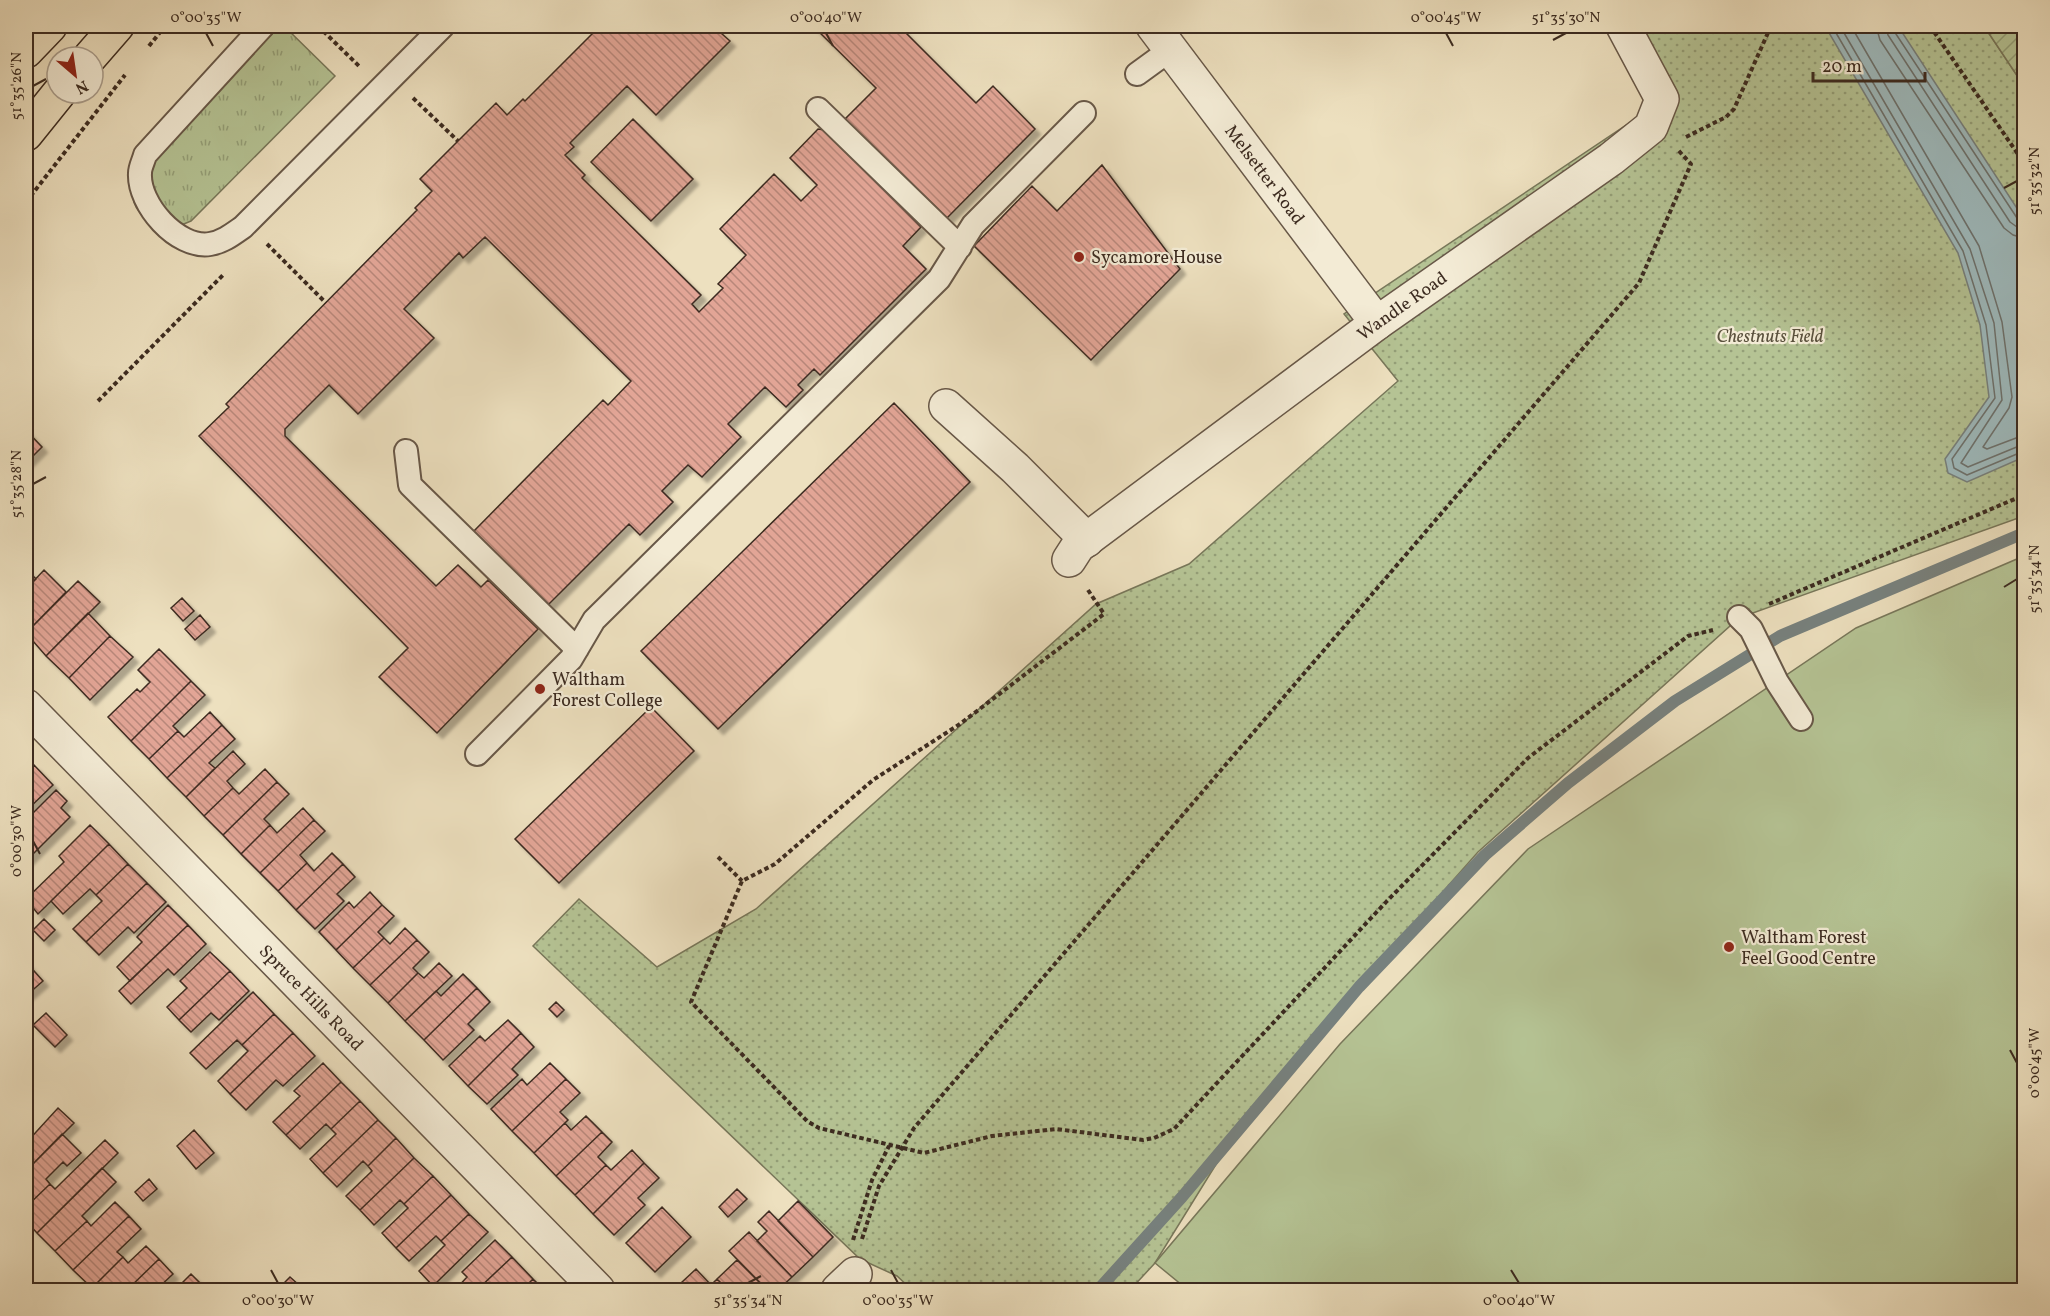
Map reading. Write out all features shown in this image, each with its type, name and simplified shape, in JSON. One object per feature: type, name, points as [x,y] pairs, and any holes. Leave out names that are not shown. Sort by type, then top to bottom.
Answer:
[{"type":"main road","points":[[26,51],[50,26]]},
{"type":"main road","points":[[100,45],[117,26]]},
{"type":"main road","points":[[26,134],[49,105]]},
{"type":"street","name":"Wandle Road","points":[[1078,550],[1377,324],[1603,165],[1651,127],[1662,99],[1623,26]]},
{"type":"street","name":"Melsetter Road","points":[[1162,38],[1377,324]]},
{"type":"street","points":[[946,406],[1015,468],[1078,550]]},
{"type":"street","name":"Spruce Hills Road","points":[[26,706],[598,1290]]},
{"type":"lane","points":[[262,26],[145,155],[140,173],[149,205],[174,231],[189,242],[209,244],[228,238],[243,226],[442,26]]},
{"type":"lane","points":[[1137,74],[1162,38]]},
{"type":"lane","points":[[818,109],[960,246]]},
{"type":"lane","points":[[477,754],[571,659],[594,620],[939,279],[973,225],[1084,112]]},
{"type":"lane","points":[[406,451],[410,485],[577,649]]},
{"type":"lane","points":[[1745,623],[1801,719]]},
{"type":"path","points":[[143,53],[165,26]]},
{"type":"path","points":[[1683,139],[1726,117],[1734,109],[1771,26]]},
{"type":"path","points":[[1930,26],[2025,163]]},
{"type":"path","points":[[26,202],[128,72]]},
{"type":"path","points":[[405,90],[458,141]]},
{"type":"path","points":[[848,1271],[857,1256],[879,1186],[904,1142],[1639,283],[1691,164],[1672,144]]},
{"type":"path","points":[[260,237],[326,303]]},
{"type":"path","points":[[1078,550],[1104,614],[960,724],[873,780],[775,864],[742,881],[691,1002],[807,1121],[819,1128],[924,1153],[992,1136],[1056,1129],[1143,1140],[1174,1129],[1386,901],[1528,758],[1688,636],[1745,623],[2025,495]]},
{"type":"path","points":[[718,857],[742,881]]},
{"type":"path","points":[[848,1271],[872,1180],[889,1146]]},
{"type":"green space","points":[[280,26],[284,26],[335,76],[191,221],[173,228],[153,223],[136,207],[133,194],[136,180],[148,159]]},
{"type":"green space","name":"Chestnuts Field","points":[[1605,26],[1984,26],[2024,86],[2024,516],[1739,618],[1478,852],[1249,1111],[1155,1263],[1130,1290],[912,1290],[897,1276],[860,1259],[533,946],[579,899],[657,967],[756,909],[1096,604],[1189,564],[1398,381],[1344,314],[1656,105]]},
{"type":"green space","points":[[1984,26],[2024,26],[2024,86]]},
{"type":"green space","name":"Waltham Forest Feel Good Centre","points":[[2024,556],[2024,1290],[1188,1290],[1155,1263],[1340,1044],[1528,849],[1856,628]]},
{"type":"water","points":[[1825,26],[1898,26],[2024,219],[2024,457],[1967,482],[1948,473],[1945,459],[1989,397],[1980,325],[1958,253]]},
{"type":"building","points":[[600,26],[713,26],[730,41],[656,115],[627,86],[570,143],[574,147],[565,155],[585,175],[582,178],[701,295],[692,304],[699,312],[723,288],[718,284],[746,255],[720,229],[774,174],[801,201],[817,185],[790,158],[818,129],[825,130],[921,227],[903,246],[926,269],[820,375],[814,369],[798,385],[803,390],[786,407],[765,387],[728,424],[741,437],[702,477],[688,465],[662,491],[673,502],[640,535],[629,524],[548,605],[473,532],[603,400],[608,405],[631,381],[485,237],[463,258],[459,253],[404,309],[434,338],[358,414],[329,385],[285,429],[285,436],[436,586],[458,565],[481,587],[488,580],[538,629],[437,733],[379,677],[408,648],[199,436],[229,407],[226,404],[417,210],[415,208],[432,191],[420,179],[496,103],[507,115],[523,99],[525,101]]},
{"type":"building","points":[[813,26],[899,26],[976,103],[993,86],[1035,129],[947,218],[845,119],[876,88]]},
{"type":"building","points":[[633,119],[693,179],[651,221],[591,162]]},
{"type":"building","name":"Sycamore House","points":[[1102,165],[1180,269],[1091,360],[974,246],[1032,186],[1057,211]]},
{"type":"building","points":[[894,403],[970,482],[718,729],[641,651]]},
{"type":"building","points":[[26,430],[42,447],[26,463]]},
{"type":"building","points":[[26,569],[36,579],[26,589]]},
{"type":"building","points":[[44,570],[66,592],[26,633],[26,589]]},
{"type":"building","points":[[78,581],[100,602],[46,656],[26,633]]},
{"type":"building","points":[[182,598],[194,611],[183,621],[171,608]]},
{"type":"building","points":[[88,613],[110,636],[69,678],[46,656]]},
{"type":"building","points":[[200,615],[210,627],[195,640],[185,629]]},
{"type":"building","points":[[110,636],[133,657],[90,700],[69,678]]},
{"type":"building","points":[[159,649],[191,681],[131,741],[108,717],[137,689],[140,692],[150,682],[138,670]]},
{"type":"building","points":[[191,681],[205,695],[173,726],[178,731],[149,759],[131,741]]},
{"type":"building","points":[[651,707],[694,751],[559,883],[515,839]]},
{"type":"building","points":[[210,712],[222,725],[167,778],[149,759],[178,731],[184,737]]},
{"type":"building","points":[[222,725],[235,739],[209,763],[215,768],[186,797],[167,778]]},
{"type":"building","points":[[233,751],[245,764],[227,781],[233,788],[204,816],[186,797]]},
{"type":"building","points":[[34,765],[53,785],[26,811],[26,774]]},
{"type":"building","points":[[265,769],[277,782],[223,835],[204,816],[233,788],[239,794]]},
{"type":"building","points":[[277,782],[289,794],[264,819],[270,825],[241,854],[223,835]]},
{"type":"building","points":[[56,790],[67,801],[61,808],[70,817],[26,861],[26,820]]},
{"type":"building","points":[[303,808],[314,820],[260,873],[241,854],[270,825],[277,833]]},
{"type":"building","points":[[314,820],[325,831],[300,855],[307,863],[278,891],[260,873]]},
{"type":"building","points":[[90,825],[109,844],[38,914],[26,899],[64,862],[59,856]]},
{"type":"building","points":[[109,844],[128,864],[96,895],[90,889],[63,914],[51,901]]},
{"type":"building","points":[[332,853],[343,864],[296,910],[278,891],[307,863],[314,871]]},
{"type":"building","points":[[128,864],[147,883],[86,942],[73,929],[102,901],[96,895]]},
{"type":"building","points":[[343,864],[355,877],[337,894],[344,901],[315,929],[296,910]]},
{"type":"building","points":[[147,883],[166,902],[134,933],[128,927],[99,955],[86,942]]},
{"type":"building","points":[[370,892],[382,905],[336,950],[319,932],[349,902],[354,908]]},
{"type":"building","points":[[168,905],[188,925],[130,981],[117,967],[142,942],[137,937]]},
{"type":"building","points":[[382,905],[394,916],[378,932],[384,938],[353,968],[336,950]]},
{"type":"building","points":[[44,919],[55,930],[44,941],[33,930]]},
{"type":"building","points":[[188,925],[206,944],[174,975],[168,969],[131,1004],[119,991]]},
{"type":"building","points":[[405,928],[417,940],[370,985],[353,968],[384,938],[390,944]]},
{"type":"building","points":[[417,940],[429,952],[413,968],[418,973],[388,1003],[370,985]]},
{"type":"building","points":[[210,952],[230,971],[179,1020],[167,1007],[187,988],[180,981]]},
{"type":"building","points":[[26,962],[43,981],[27,995],[26,994]]},
{"type":"building","points":[[439,963],[452,976],[405,1021],[388,1003],[418,973],[424,978]]},
{"type":"building","points":[[230,971],[249,991],[219,1020],[211,1013],[191,1032],[179,1020]]},
{"type":"building","points":[[463,974],[477,988],[424,1040],[405,1021],[436,991],[441,996]]},
{"type":"building","points":[[477,988],[490,1002],[468,1024],[474,1030],[443,1060],[424,1040]]},
{"type":"building","points":[[253,992],[274,1014],[242,1045],[237,1040],[206,1069],[190,1053]]},
{"type":"building","points":[[556,1002],[564,1010],[557,1017],[549,1009]]},
{"type":"building","points":[[46,1013],[67,1035],[55,1047],[33,1025]]},
{"type":"building","points":[[274,1014],[293,1033],[230,1094],[218,1081],[248,1051],[242,1045]]},
{"type":"building","points":[[508,1020],[521,1033],[468,1086],[449,1066],[480,1036],[485,1041]]},
{"type":"building","points":[[293,1033],[315,1056],[283,1086],[276,1080],[246,1110],[230,1094]]},
{"type":"building","points":[[521,1033],[534,1047],[512,1069],[518,1075],[487,1104],[468,1086]]},
{"type":"building","points":[[323,1063],[341,1082],[286,1135],[273,1122],[300,1096],[294,1091]]},
{"type":"building","points":[[550,1063],[566,1079],[512,1131],[491,1109],[522,1079],[527,1085]]},
{"type":"building","points":[[566,1079],[580,1093],[560,1112],[568,1120],[534,1153],[512,1131]]},
{"type":"building","points":[[341,1082],[360,1101],[331,1129],[326,1124],[300,1149],[286,1135]]},
{"type":"building","points":[[360,1101],[378,1120],[323,1173],[310,1159],[336,1134],[331,1129]]},
{"type":"building","points":[[58,1108],[74,1123],[26,1171],[26,1143]]},
{"type":"building","points":[[586,1116],[602,1132],[556,1176],[534,1153],[565,1123],[571,1130]]},
{"type":"building","points":[[378,1120],[396,1138],[368,1166],[363,1161],[337,1187],[323,1173]]},
{"type":"building","points":[[194,1130],[214,1153],[196,1169],[177,1146]]},
{"type":"building","points":[[602,1132],[612,1142],[598,1157],[606,1165],[575,1195],[556,1176]]},
{"type":"building","points":[[62,1134],[81,1153],[67,1166],[63,1162],[46,1179],[50,1184],[26,1207],[26,1171]]},
{"type":"building","points":[[396,1138],[414,1158],[360,1210],[346,1196],[372,1171],[368,1166]]},
{"type":"building","points":[[105,1140],[118,1153],[37,1233],[26,1221],[26,1207],[50,1184],[55,1189]]},
{"type":"building","points":[[632,1150],[644,1163],[593,1214],[575,1195],[606,1165],[611,1170]]},
{"type":"building","points":[[414,1158],[433,1176],[404,1204],[400,1200],[374,1225],[360,1210]]},
{"type":"building","points":[[644,1163],[659,1178],[638,1198],[645,1205],[614,1235],[593,1214]]},
{"type":"building","points":[[102,1168],[116,1182],[82,1216],[87,1221],[55,1251],[37,1233]]},
{"type":"building","points":[[433,1176],[451,1195],[396,1248],[382,1233],[408,1208],[404,1204]]},
{"type":"building","points":[[149,1179],[157,1189],[143,1201],[135,1192]]},
{"type":"building","points":[[737,1189],[747,1199],[728,1217],[719,1207]]},
{"type":"building","points":[[451,1195],[469,1214],[441,1241],[436,1236],[409,1261],[396,1248]]},
{"type":"building","points":[[798,1201],[833,1237],[813,1257],[778,1221]]},
{"type":"building","points":[[115,1202],[129,1216],[73,1270],[55,1251],[87,1221],[91,1226]]},
{"type":"building","points":[[662,1207],[691,1237],[655,1272],[626,1243]]},
{"type":"building","points":[[769,1211],[813,1257],[792,1277],[757,1241],[767,1231],[758,1222]]},
{"type":"building","points":[[469,1214],[488,1232],[433,1286],[419,1271],[445,1245],[441,1241]]},
{"type":"building","points":[[129,1216],[141,1229],[117,1252],[123,1257],[92,1288],[73,1270]]},
{"type":"building","points":[[749,1232],[792,1277],[778,1290],[767,1290],[729,1251]]},
{"type":"building","points":[[495,1240],[512,1257],[477,1290],[455,1290],[467,1277],[462,1272]]},
{"type":"building","points":[[146,1246],[159,1259],[127,1290],[92,1288],[123,1257],[128,1263]]},
{"type":"building","points":[[512,1257],[533,1279],[522,1290],[477,1290]]},
{"type":"building","points":[[159,1259],[173,1274],[156,1290],[127,1290]]},
{"type":"building","points":[[737,1260],[767,1290],[728,1290],[717,1279]]},
{"type":"building","points":[[696,1269],[711,1285],[717,1279],[728,1290],[689,1290],[681,1283]]},
{"type":"building","points":[[191,1274],[204,1287],[200,1290],[175,1290]]},
{"type":"building","points":[[290,1277],[300,1286],[296,1290],[284,1283]]},
{"type":"building","points":[[533,1279],[544,1290],[522,1290]]},
{"type":"waterway","points":[[1098,1290],[1182,1197],[1359,987],[1485,855],[1568,783],[1675,701],[1780,636],[2024,533]]},
{"type":"place","name":"Sycamore House","points":[[1079,257]]},
{"type":"place","name":"Waltham Forest College","points":[[540,689]]},
{"type":"place","name":"Waltham Forest Feel Good Centre","points":[[1729,947]]}]
